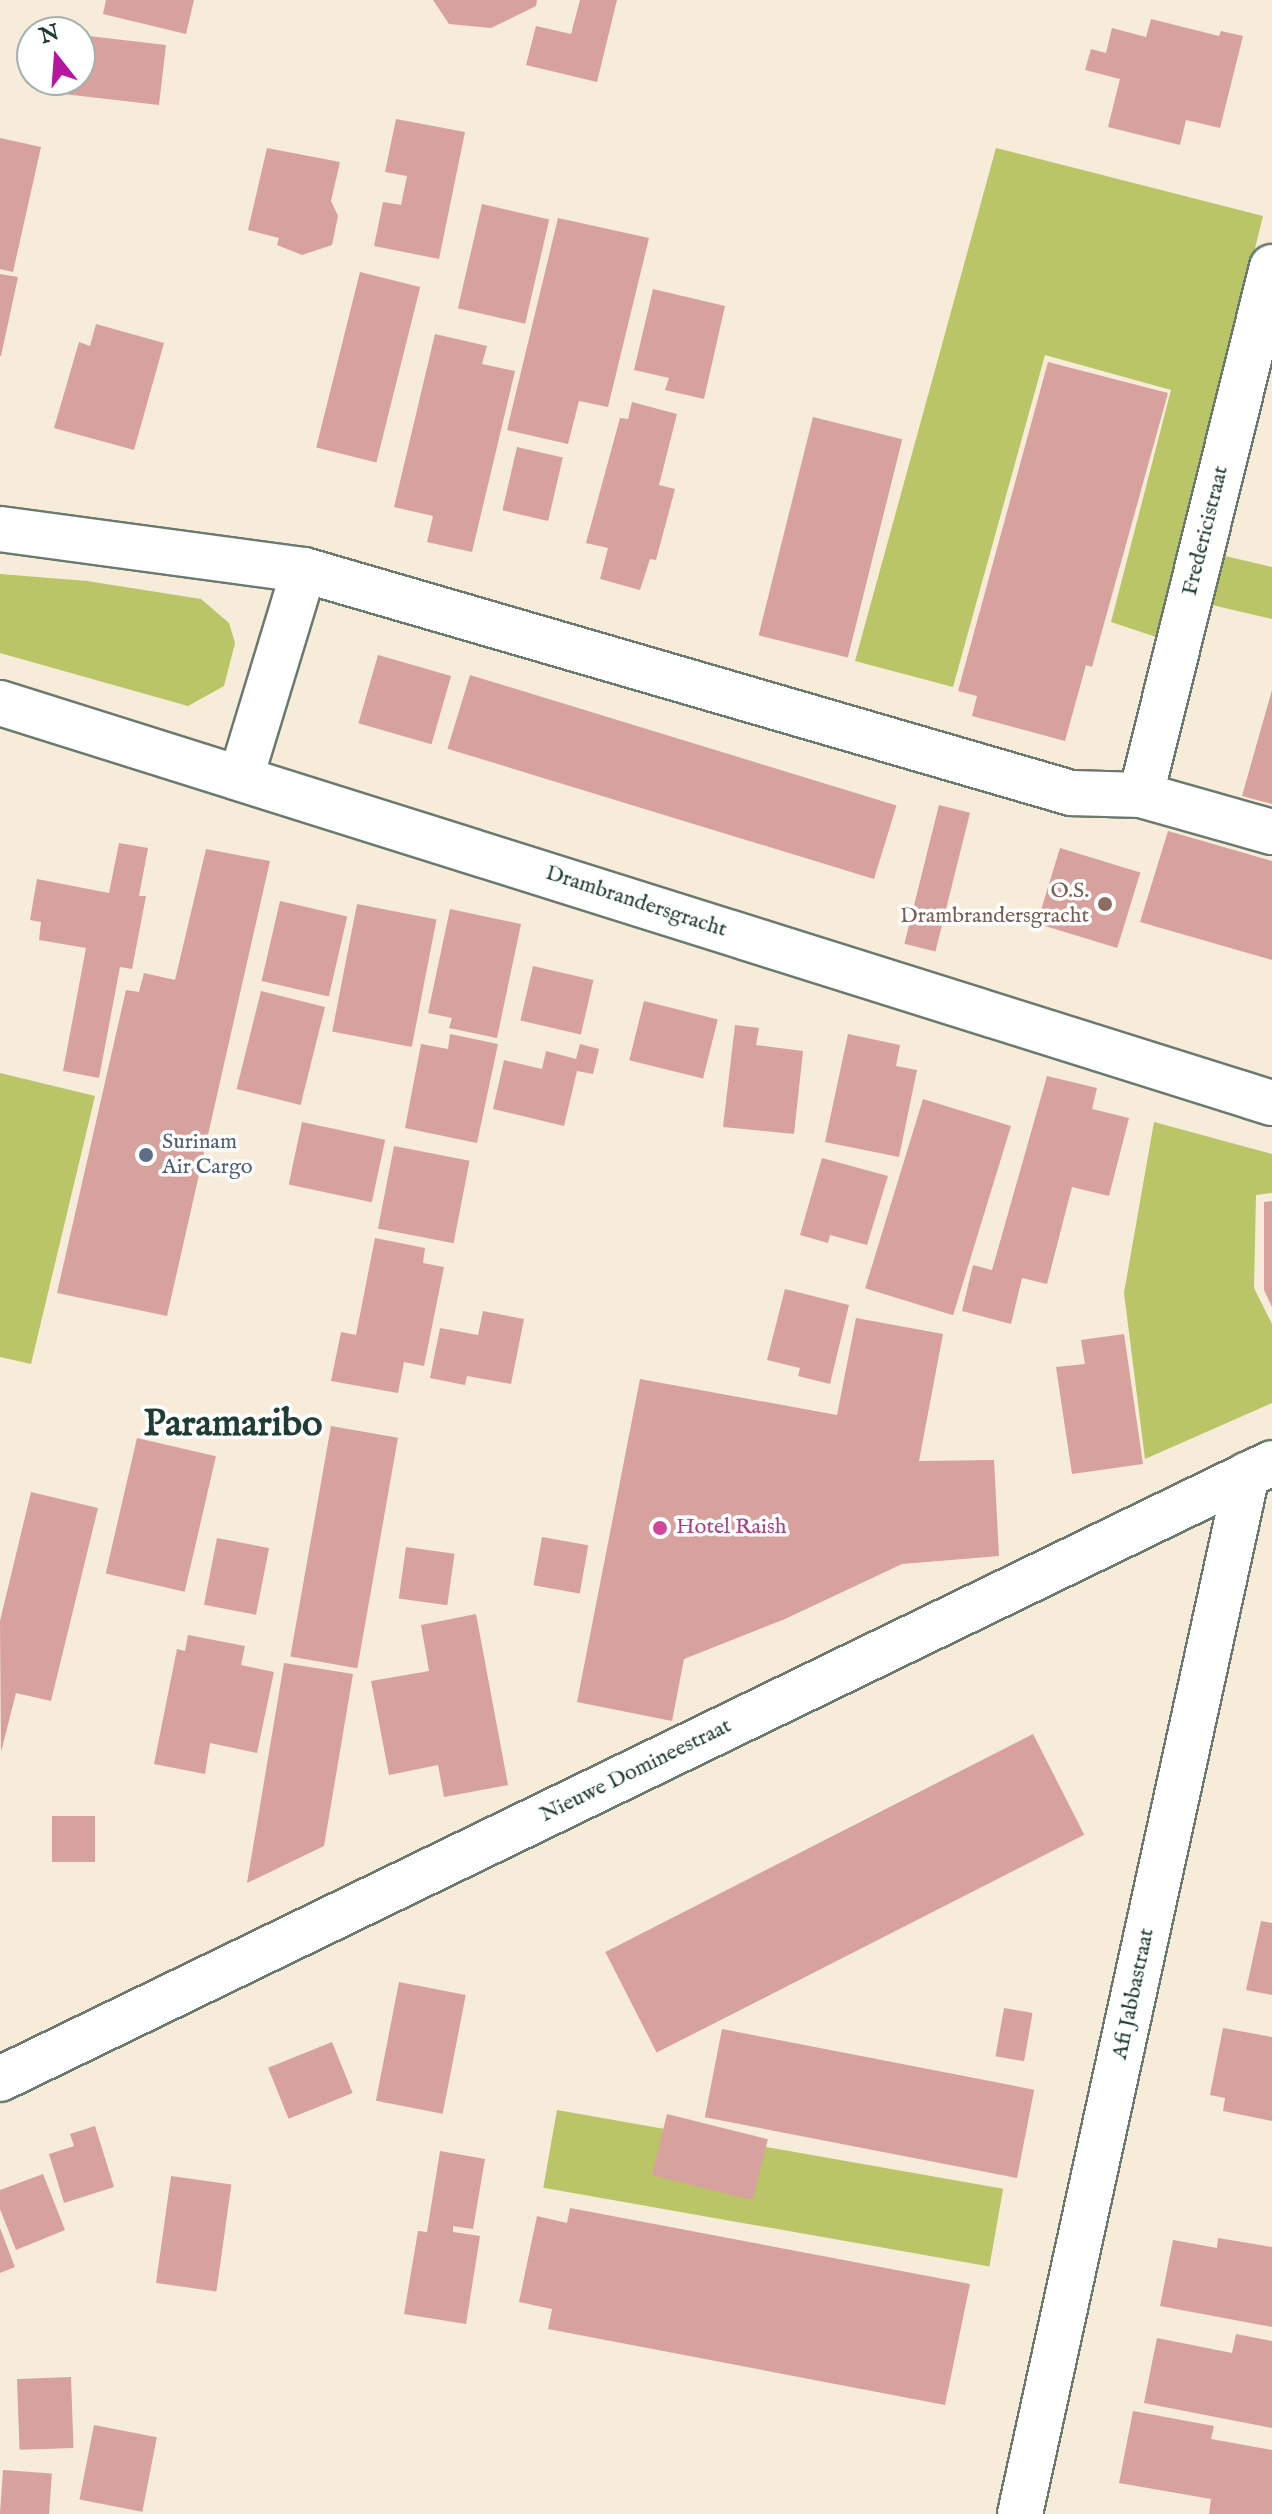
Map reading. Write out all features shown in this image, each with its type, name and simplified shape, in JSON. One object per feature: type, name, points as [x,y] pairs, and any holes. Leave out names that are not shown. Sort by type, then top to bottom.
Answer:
[{"type":"street","name":"Fredericistraat","points":[[1141,795],[1272,267]]},
{"type":"street","points":[[0,529],[304,570],[1071,793],[1141,795],[1272,832]]},
{"type":"street","points":[[241,777],[304,570]]},
{"type":"street","name":"Drambrandersgracht","points":[[0,703],[1272,1103]]},
{"type":"street","name":"Nieuwe Domineestraat","points":[[0,2079],[1260,1469]]},
{"type":"street","name":"Afi Jabbastraat","points":[[1020,2514],[1260,1469]]},
{"type":"green space","points":[[996,148],[1263,216],[1159,638],[1111,622],[1171,390],[1045,355],[953,687],[855,661]]},
{"type":"green space","points":[[1225,556],[1272,567],[1272,619],[1212,605]]},
{"type":"green space","points":[[0,574],[87,581],[201,599],[229,623],[235,643],[224,686],[188,706],[0,653]]},
{"type":"green space","points":[[0,1073],[95,1096],[31,1364],[0,1357]]},
{"type":"green space","points":[[1154,1122],[1272,1154],[1272,1193],[1256,1195],[1254,1288],[1272,1324],[1272,1403],[1145,1459],[1124,1293]]},
{"type":"green space","points":[[557,2110],[1003,2189],[989,2266],[543,2188]]},
{"type":"building","points":[[106,0],[194,0],[186,34],[103,14]]},
{"type":"building","points":[[433,0],[537,0],[536,6],[491,28],[449,24]]},
{"type":"building","points":[[580,0],[617,0],[597,82],[526,65],[536,26],[571,34]]},
{"type":"building","points":[[1151,19],[1219,36],[1221,31],[1243,36],[1220,128],[1186,120],[1180,145],[1108,127],[1120,79],[1085,70],[1091,49],[1106,53],[1112,28],[1146,37]]},
{"type":"building","points":[[96,37],[166,45],[159,105],[81,96],[96,96]]},
{"type":"building","points":[[396,119],[465,132],[439,259],[374,246],[383,202],[401,205],[407,176],[385,172]]},
{"type":"building","points":[[0,138],[41,147],[13,272],[0,269]]},
{"type":"building","points":[[267,148],[340,162],[331,201],[338,216],[332,245],[302,255],[277,245],[279,238],[248,230]]},
{"type":"building","points":[[482,204],[549,220],[525,324],[458,308]]},
{"type":"building","points":[[558,218],[649,238],[608,407],[579,401],[568,444],[507,430]]},
{"type":"building","points":[[360,272],[420,287],[376,463],[316,448]]},
{"type":"building","points":[[0,274],[18,277],[1,356],[0,356]]},
{"type":"building","points":[[653,289],[725,306],[704,399],[665,390],[669,378],[634,370]]},
{"type":"building","points":[[96,324],[164,343],[134,450],[54,428],[79,342],[90,346]]},
{"type":"building","points":[[435,334],[487,346],[482,364],[515,371],[472,552],[427,542],[433,516],[394,507]]},
{"type":"building","points":[[1048,362],[1168,393],[1092,667],[1086,665],[1065,741],[972,716],[977,696],[958,691]]},
{"type":"building","points":[[632,402],[677,414],[659,485],[675,489],[656,560],[650,559],[640,590],[600,579],[608,548],[586,543],[620,418],[628,419]]},
{"type":"building","points":[[813,417],[902,439],[848,658],[759,635]]},
{"type":"building","points":[[517,447],[563,458],[548,521],[502,510]]},
{"type":"building","points":[[378,655],[451,676],[431,744],[358,723]]},
{"type":"building","points":[[470,675],[897,805],[874,879],[447,749]]},
{"type":"building","points":[[1272,690],[1272,804],[1242,796]]},
{"type":"building","points":[[939,805],[970,813],[935,951],[904,944]]},
{"type":"building","points":[[1168,831],[1272,861],[1272,960],[1140,922]]},
{"type":"building","points":[[119,843],[148,848],[139,896],[146,896],[132,969],[120,967],[99,1078],[63,1071],[86,948],[39,940],[41,922],[30,920],[37,879],[109,893]]},
{"type":"building","points":[[1060,848],[1140,873],[1117,948],[1037,924]]},
{"type":"building","name":"Surinam Air Cargo","points":[[206,849],[270,861],[167,1316],[57,1293],[126,990],[139,992],[144,973],[175,980]]},
{"type":"building","points":[[280,901],[347,917],[329,996],[262,981]]},
{"type":"building","points":[[357,904],[437,919],[412,1047],[332,1032]]},
{"type":"building","points":[[450,909],[521,924],[497,1038],[449,1028],[452,1018],[428,1013]]},
{"type":"building","points":[[533,966],[593,980],[581,1035],[520,1021]]},
{"type":"building","points":[[261,991],[325,1007],[301,1105],[237,1089]]},
{"type":"building","points":[[644,1001],[718,1019],[703,1079],[629,1060]]},
{"type":"building","points":[[735,1025],[759,1028],[756,1045],[803,1051],[794,1134],[723,1127]]},
{"type":"building","points":[[450,1034],[498,1044],[477,1143],[405,1128],[421,1044],[448,1049]]},
{"type":"building","points":[[848,1034],[900,1045],[896,1066],[917,1070],[899,1157],[825,1142]]},
{"type":"building","points":[[580,1044],[599,1049],[593,1074],[577,1071],[564,1126],[493,1109],[504,1060],[542,1069],[546,1051],[576,1059]]},
{"type":"building","points":[[1047,1076],[1097,1088],[1092,1109],[1129,1118],[1109,1196],[1072,1187],[1047,1284],[1022,1278],[1011,1324],[962,1311],[973,1265],[992,1270]]},
{"type":"building","points":[[923,1099],[1011,1126],[953,1315],[865,1288]]},
{"type":"building","points":[[302,1122],[385,1140],[372,1202],[289,1185]]},
{"type":"building","points":[[394,1146],[470,1161],[454,1243],[378,1228]]},
{"type":"building","points":[[822,1158],[888,1176],[867,1245],[830,1235],[828,1243],[800,1235]]},
{"type":"building","points":[[1272,1201],[1272,1307],[1264,1290],[1264,1202]]},
{"type":"building","points":[[375,1238],[425,1248],[423,1263],[444,1267],[424,1366],[404,1362],[398,1393],[331,1381],[341,1332],[356,1335]]},
{"type":"building","points":[[785,1289],[849,1305],[830,1384],[798,1376],[800,1368],[767,1360]]},
{"type":"building","points":[[483,1311],[524,1319],[511,1384],[467,1376],[465,1385],[430,1378],[440,1328],[478,1335]]},
{"type":"building","points":[[856,1318],[943,1334],[919,1461],[994,1460],[999,1556],[902,1564],[785,1619],[684,1659],[672,1721],[577,1702],[640,1379],[837,1415]]},
{"type":"building","points":[[1124,1334],[1143,1464],[1072,1474],[1056,1367],[1085,1364],[1081,1340]]},
{"type":"building","points":[[331,1426],[398,1438],[357,1668],[290,1656]]},
{"type":"building","points":[[137,1438],[216,1456],[185,1592],[106,1573]]},
{"type":"building","points":[[31,1492],[98,1508],[51,1701],[16,1693],[1,1752],[0,1621]]},
{"type":"building","points":[[542,1537],[588,1545],[580,1593],[533,1585]]},
{"type":"building","points":[[217,1538],[269,1548],[256,1615],[204,1605]]},
{"type":"building","points":[[406,1547],[455,1554],[447,1605],[399,1598]]},
{"type":"building","points":[[476,1614],[508,1785],[444,1797],[438,1765],[389,1775],[371,1681],[429,1671],[421,1625]]},
{"type":"building","points":[[188,1635],[245,1646],[241,1665],[274,1672],[257,1753],[210,1743],[205,1774],[154,1764],[177,1649],[185,1651]]},
{"type":"building","points":[[284,1663],[353,1674],[324,1846],[247,1883]]},
{"type":"building","points":[[1033,1734],[1084,1835],[657,2053],[605,1952]]},
{"type":"building","points":[[52,1816],[95,1816],[95,1862],[52,1862]]},
{"type":"building","points":[[1261,1921],[1272,1923],[1272,1995],[1246,1990]]},
{"type":"building","points":[[399,1982],[466,1995],[443,2114],[376,2101]]},
{"type":"building","points":[[1004,2008],[1033,2013],[1024,2061],[995,2056]]},
{"type":"building","points":[[1223,2028],[1272,2037],[1272,2121],[1223,2111],[1225,2098],[1210,2095]]},
{"type":"building","points":[[722,2029],[1034,2090],[1017,2178],[705,2117]]},
{"type":"building","points":[[332,2042],[353,2093],[289,2119],[268,2068]]},
{"type":"building","points":[[667,2114],[768,2139],[753,2200],[652,2175]]},
{"type":"building","points":[[95,2126],[114,2187],[64,2203],[49,2154],[74,2146],[70,2134]]},
{"type":"building","points":[[440,2151],[485,2159],[473,2229],[453,2226],[453,2232],[480,2236],[466,2324],[404,2314],[418,2231],[427,2232]]},
{"type":"building","points":[[43,2174],[65,2230],[16,2250],[0,2209],[0,2190]]},
{"type":"building","points":[[171,2176],[231,2184],[216,2291],[156,2283]]},
{"type":"building","points":[[570,2208],[970,2284],[945,2405],[548,2329],[552,2309],[519,2302],[537,2216],[567,2223]]},
{"type":"building","points":[[0,2228],[15,2267],[0,2273]]},
{"type":"building","points":[[1218,2238],[1272,2247],[1272,2327],[1160,2306],[1173,2240],[1217,2248]]},
{"type":"building","points":[[1236,2334],[1272,2341],[1272,2428],[1144,2403],[1157,2338],[1232,2353]]},
{"type":"building","points":[[71,2377],[73,2448],[20,2450],[17,2379]]},
{"type":"building","points":[[1133,2411],[1214,2426],[1211,2439],[1272,2450],[1272,2514],[1209,2514],[1211,2499],[1119,2483]]},
{"type":"building","points":[[94,2425],[157,2437],[142,2512],[79,2500]]},
{"type":"building","points":[[3,2470],[52,2473],[49,2514],[0,2514]]},
{"type":"place","name":"O.S. Drambrandersgracht","points":[[1105,904]]},
{"type":"place","name":"Surinam Air Cargo","points":[[146,1155]]},
{"type":"place","name":"Hotel Raish","points":[[660,1528]]},
{"type":"district","name":"Paramaribo","points":[[233,1426]]}]
